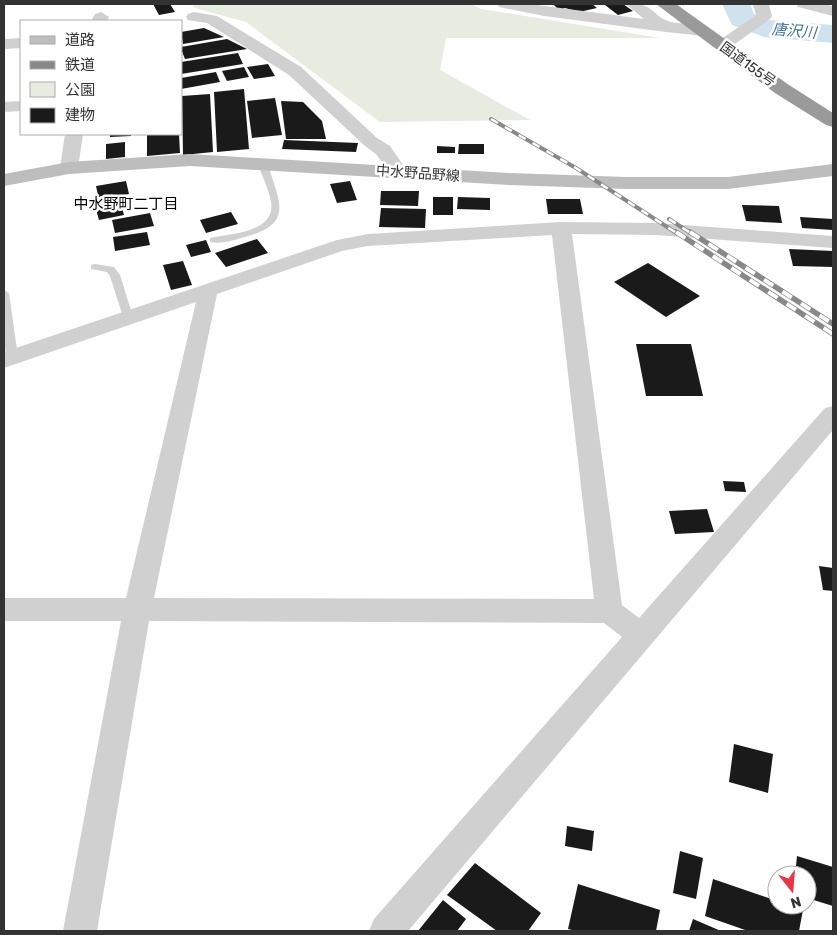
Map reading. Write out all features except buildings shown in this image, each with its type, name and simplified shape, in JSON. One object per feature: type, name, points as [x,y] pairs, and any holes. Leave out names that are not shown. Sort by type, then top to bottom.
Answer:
[{"type":"highway","name":"国道155号","points":[[665,4],[782,89],[833,121]]},
{"type":"main road","name":"中水野品野線","points":[[4,180],[69,168],[190,160],[575,182],[728,184],[833,170]]},
{"type":"street","points":[[506,4],[668,28],[704,31]]},
{"type":"street","points":[[634,4],[668,28]]},
{"type":"street","points":[[804,4],[833,11]]},
{"type":"street","points":[[722,45],[744,30],[763,10]]},
{"type":"street","points":[[194,17],[210,19],[295,71],[371,142],[383,150],[399,172]]},
{"type":"street","points":[[4,44],[20,43]]},
{"type":"street","points":[[4,107],[20,106]]},
{"type":"street","points":[[69,168],[74,135]]},
{"type":"street","points":[[8,359],[337,246],[368,240],[561,228],[656,229],[833,242]]},
{"type":"street","points":[[561,228],[609,611]]},
{"type":"street","points":[[80,931],[137,611],[207,299],[206,291]]},
{"type":"street","points":[[386,931],[833,414]]},
{"type":"street","points":[[4,609],[137,611],[609,611],[641,634]]},
{"type":"lane","points":[[214,240],[268,226],[274,218],[276,205],[263,164]]},
{"type":"lane","points":[[95,267],[110,269],[115,276],[128,317]]},
{"type":"lane","points":[[4,293],[8,359]]},
{"type":"green space","points":[[192,4],[471,4],[481,9],[660,38],[446,38],[440,70],[530,120],[380,122],[246,22],[195,8]]},
{"type":"waterway","name":"唐沢川","points":[[736,4],[742,19],[764,28],[833,34]]},
{"type":"railway","points":[[491,119],[576,168],[678,234]]},
{"type":"railway","points":[[669,219],[692,234]]},
{"type":"railway","points":[[676,232],[833,334]]},
{"type":"railway","points":[[690,232],[833,324]]},
{"type":"district","name":"中水野町二丁目","points":[[126,204]]}]
